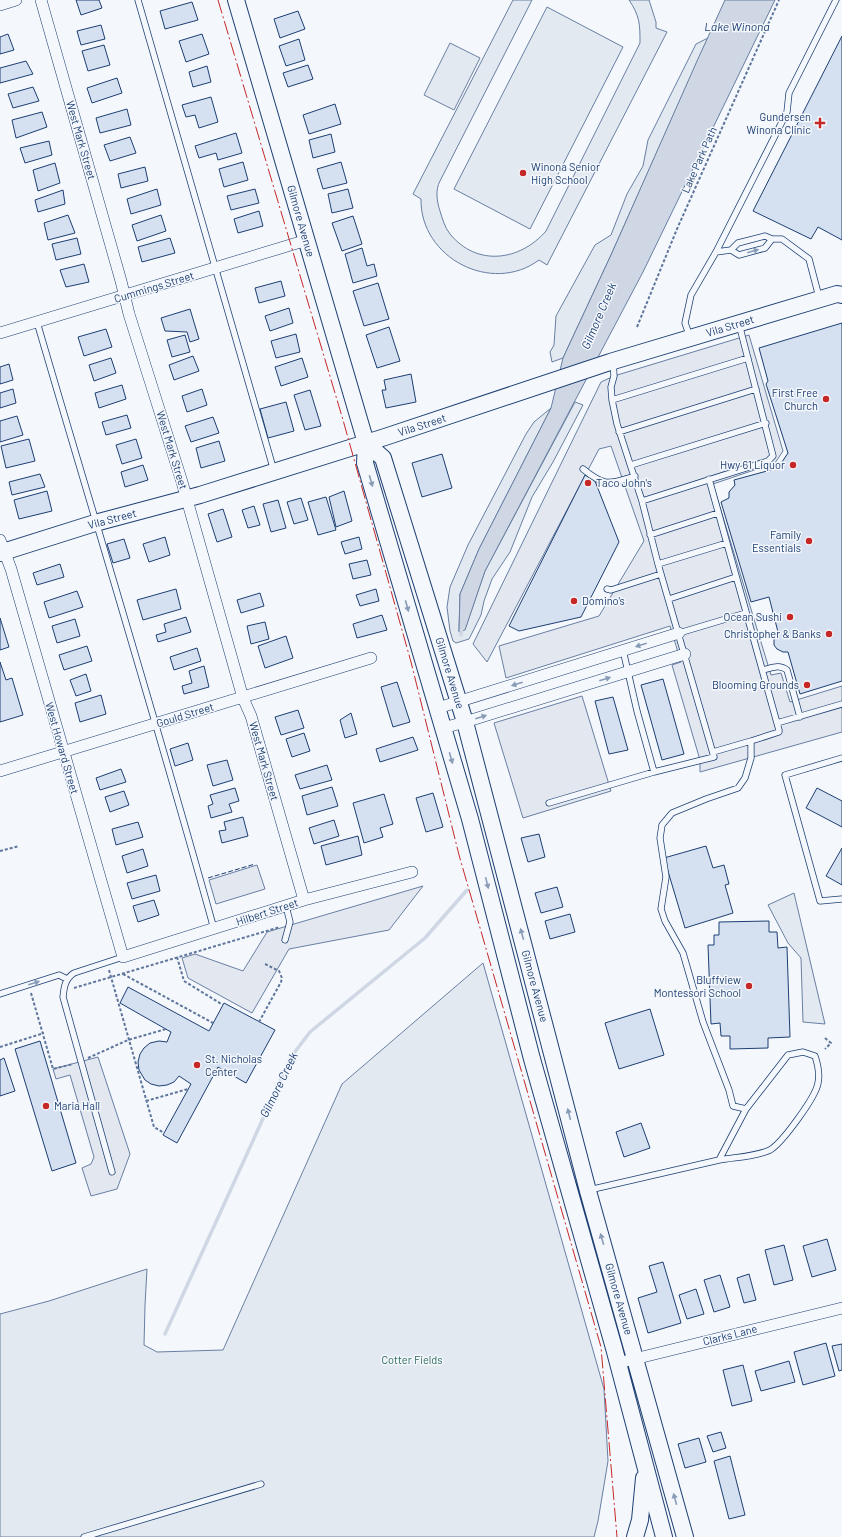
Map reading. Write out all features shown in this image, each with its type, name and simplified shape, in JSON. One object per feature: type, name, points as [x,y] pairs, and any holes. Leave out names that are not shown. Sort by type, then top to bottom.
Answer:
[{"type":"street","points":[[0,5],[16,0]]},
{"type":"street","name":"West Mark Street","points":[[41,0],[124,296],[187,499],[243,698],[251,716],[304,900]]},
{"type":"street","name":"Gilmore Avenue","points":[[236,0],[366,443],[365,463],[470,818],[532,1060],[618,1363],[664,1537]]},
{"type":"street","name":"Cummings Street","points":[[0,333],[307,240]]},
{"type":"street","name":"Vila Street","points":[[1,548],[187,499],[532,389],[611,361],[690,339],[837,294],[842,295]]},
{"type":"street","name":"Gilmore Avenue","points":[[366,443],[382,458],[465,722],[588,1191],[685,1537]]},
{"type":"street","name":"West Howard Street","points":[[1,548],[11,569],[123,957]]},
{"type":"street","points":[[438,708],[679,633]]},
{"type":"street","points":[[443,728],[685,654]]},
{"type":"street","name":"Gould Street","points":[[0,771],[371,658]]},
{"type":"street","name":"Hilbert Street","points":[[123,957],[304,900],[412,872]]},
{"type":"street","name":"Clarks Lane","points":[[618,1363],[842,1308]]},
{"type":"street","points":[[635,1537],[642,1506],[645,1464]]},
{"type":"lane","points":[[138,0],[274,472]]},
{"type":"lane","points":[[690,339],[685,323],[691,295],[716,252],[786,112],[789,93],[836,0]]},
{"type":"lane","points":[[716,252],[731,250],[738,243],[765,236],[772,239],[782,239],[808,259],[816,282],[819,300]]},
{"type":"lane","points":[[731,250],[739,255],[765,248],[772,239]]},
{"type":"lane","points":[[37,322],[95,523],[156,724],[214,929]]},
{"type":"lane","points":[[642,501],[772,458],[774,456],[739,323]]},
{"type":"lane","points":[[612,400],[748,358]]},
{"type":"lane","points":[[549,803],[654,772],[714,757],[658,564],[642,501],[619,432],[612,400],[611,387],[614,376],[611,361]]},
{"type":"lane","points":[[619,432],[756,389]]},
{"type":"lane","points":[[631,465],[766,423]]},
{"type":"lane","points":[[583,469],[603,482],[611,483],[634,476]]},
{"type":"lane","points":[[709,479],[779,730],[778,732],[713,752]]},
{"type":"lane","points":[[650,535],[718,513]]},
{"type":"lane","points":[[658,564],[727,543]]},
{"type":"lane","points":[[607,589],[611,590],[661,574]]},
{"type":"lane","points":[[669,599],[736,577]]},
{"type":"lane","points":[[679,633],[746,613]]},
{"type":"lane","points":[[623,650],[654,772]]},
{"type":"lane","points":[[763,670],[778,666],[788,670],[800,717]]},
{"type":"lane","points":[[778,723],[800,717],[810,712],[842,704]]},
{"type":"lane","points":[[746,1109],[733,1106],[729,1090],[703,1022],[683,953],[665,921],[661,909],[666,877],[660,838],[662,826],[672,813],[738,788],[745,778],[751,758],[750,741]]},
{"type":"lane","points":[[842,758],[785,775],[820,901],[842,898]]},
{"type":"lane","points":[[285,940],[289,924],[286,906]]},
{"type":"lane","points":[[112,1172],[63,997],[64,986],[67,979],[74,973],[123,957]]},
{"type":"lane","points":[[0,994],[59,975],[67,979]]},
{"type":"lane","points":[[588,1191],[719,1160],[758,1154],[771,1149],[786,1133],[814,1094],[818,1084],[819,1068],[815,1056],[803,1052],[788,1055],[746,1109],[719,1160]]},
{"type":"lane","points":[[84,1537],[261,1484]]},
{"type":"path","name":"Lake Park Path","points":[[637,327],[677,229],[779,0]]},
{"type":"path","points":[[0,851],[19,846]]},
{"type":"path","points":[[111,978],[289,924]]},
{"type":"path","points":[[177,957],[184,981],[223,1006]]},
{"type":"path","points":[[107,963],[154,1128],[164,1133]]},
{"type":"path","points":[[259,1022],[282,978],[279,971],[265,964]]},
{"type":"path","points":[[123,974],[213,1023]]},
{"type":"path","points":[[31,992],[44,1033],[53,1069],[82,1061],[128,1040],[166,1029]]},
{"type":"path","points":[[0,1047],[44,1033]]},
{"type":"path","points":[[824,1038],[831,1043],[825,1049]]},
{"type":"path","points":[[146,1101],[188,1089]]},
{"type":"green space","points":[[513,0],[532,0],[438,185],[437,192],[438,204],[442,217],[450,234],[461,245],[473,252],[485,255],[498,256],[511,254],[524,249],[536,241],[546,231],[640,43],[639,21],[629,0],[649,0],[656,22],[656,28],[667,32],[547,265],[539,260],[520,270],[501,274],[481,272],[462,265],[446,253],[432,238],[424,220],[421,199],[413,194]]},
{"type":"green space","points":[[547,7],[623,47],[530,229],[454,189]]},
{"type":"green space","points":[[708,38],[611,255],[563,358],[552,362],[550,352],[554,345],[556,316],[595,245],[611,235],[627,194],[643,166],[648,140],[696,44]]},
{"type":"green space","points":[[450,43],[480,58],[454,110],[424,95]]},
{"type":"green space","points":[[575,402],[583,405],[553,462],[532,497],[510,552],[492,579],[484,601],[481,615],[469,639],[456,643],[453,641],[450,631],[447,607],[450,587],[468,545],[526,434],[534,422],[551,408],[479,549],[460,594],[459,631],[465,629],[485,571]]},
{"type":"green space","points":[[794,893],[825,1024],[803,1022],[801,958],[788,943],[768,905]]},
{"type":"green space","name":"Cotter Fields","points":[[483,963],[604,1389],[608,1461],[594,1537],[0,1537],[0,1314],[49,1301],[147,1269],[144,1345],[157,1352],[223,1350],[342,1084]]},
{"type":"shaded area","points":[[749,335],[783,451],[775,463],[713,484],[771,675],[781,673],[790,702],[842,686],[842,732],[700,772],[700,760],[672,665],[681,662],[670,626],[506,678],[499,646],[599,616],[644,541],[611,446],[599,449],[487,662],[473,644],[601,382],[614,376]]},
{"type":"shaded area","points":[[582,696],[611,791],[523,818],[494,723]]},
{"type":"shaded area","points":[[257,865],[265,889],[216,904],[209,880]]},
{"type":"shaded area","points":[[423,886],[389,930],[289,949],[252,1013],[188,978],[182,958],[195,954],[243,971],[267,932]]},
{"type":"shaded area","points":[[98,1057],[130,1154],[117,1189],[91,1196],[82,1168],[91,1164],[94,1157],[70,1075],[56,1079],[53,1069]]},
{"type":"water","name":"Lake Winona","points":[[725,0],[775,0],[643,272],[485,571],[465,630],[459,632],[460,594],[479,549],[551,408],[563,358],[611,255]]},
{"type":"building","points":[[76,0],[99,0],[102,8],[81,15]]},
{"type":"building","points":[[192,2],[198,20],[165,29],[160,11]]},
{"type":"building","points":[[298,11],[305,29],[280,38],[274,19]]},
{"type":"building","points":[[101,25],[105,39],[81,45],[77,31]]},
{"type":"building","points":[[8,34],[14,50],[0,54],[0,37]]},
{"type":"building","points":[[202,34],[209,54],[186,62],[179,41]]},
{"type":"building","name":"Gundersen Winona Clinic","points":[[842,36],[842,240],[818,227],[811,239],[753,211]]},
{"type":"building","points":[[299,39],[305,60],[286,66],[279,46]]},
{"type":"building","points":[[104,45],[110,65],[88,71],[82,51]]},
{"type":"building","points":[[26,61],[33,74],[0,83],[0,68]]},
{"type":"building","points":[[308,65],[313,79],[288,87],[283,73]]},
{"type":"building","points":[[207,66],[211,82],[193,87],[189,72]]},
{"type":"building","points":[[117,78],[122,93],[92,103],[87,88]]},
{"type":"building","points":[[33,87],[39,101],[13,108],[8,94]]},
{"type":"building","points":[[211,97],[218,122],[199,128],[195,115],[186,117],[182,105]]},
{"type":"building","points":[[335,104],[341,124],[309,134],[303,115]]},
{"type":"building","points":[[127,109],[131,125],[100,133],[96,118]]},
{"type":"building","points":[[42,112],[47,127],[16,138],[12,120]]},
{"type":"building","points":[[236,133],[242,153],[218,160],[216,153],[199,158],[195,146]]},
{"type":"building","points":[[331,134],[335,152],[313,158],[309,140]]},
{"type":"building","points":[[130,137],[136,153],[110,161],[104,145]]},
{"type":"building","points":[[49,141],[52,155],[25,163],[20,148]]},
{"type":"building","points":[[243,162],[248,180],[224,187],[219,169]]},
{"type":"building","points":[[341,162],[347,183],[323,189],[317,169]]},
{"type":"building","points":[[55,163],[60,183],[38,191],[33,170]]},
{"type":"building","points":[[145,167],[148,181],[121,188],[118,174]]},
{"type":"building","points":[[157,189],[161,205],[131,214],[127,199]]},
{"type":"building","points":[[255,189],[259,203],[231,210],[227,196]]},
{"type":"building","points":[[348,189],[353,208],[332,213],[328,194]]},
{"type":"building","points":[[63,190],[65,204],[38,212],[35,200]]},
{"type":"building","points":[[259,211],[263,226],[238,233],[234,219]]},
{"type":"building","points":[[68,215],[75,233],[48,240],[44,223]]},
{"type":"building","points":[[161,215],[166,231],[137,241],[132,225]]},
{"type":"building","points":[[353,216],[362,244],[342,251],[332,223]]},
{"type":"building","points":[[77,238],[81,254],[56,260],[52,244]]},
{"type":"building","points":[[170,238],[175,253],[142,262],[138,247]]},
{"type":"building","points":[[362,248],[367,266],[374,264],[377,276],[353,283],[345,254]]},
{"type":"building","points":[[84,264],[89,282],[66,287],[60,270]]},
{"type":"building","points":[[281,281],[285,296],[259,303],[255,288]]},
{"type":"building","points":[[378,283],[389,319],[364,326],[353,291]]},
{"type":"building","points":[[289,308],[293,323],[270,331],[265,316]]},
{"type":"building","points":[[190,309],[199,339],[190,342],[187,332],[165,331],[161,318]]},
{"type":"building","points":[[842,323],[842,681],[800,694],[788,652],[783,652],[777,649],[774,645],[774,638],[778,632],[769,597],[751,602],[721,502],[729,498],[729,492],[735,485],[734,480],[778,468],[788,453],[766,384],[768,381],[759,348]]},
{"type":"building","points":[[389,327],[400,361],[377,368],[366,335]]},
{"type":"building","points":[[106,329],[112,347],[84,356],[78,337]]},
{"type":"building","points":[[296,334],[300,352],[276,358],[271,341]]},
{"type":"building","points":[[185,335],[190,352],[172,357],[167,340]]},
{"type":"building","points":[[193,356],[199,371],[174,380],[169,365]]},
{"type":"building","points":[[111,358],[116,373],[94,381],[89,365]]},
{"type":"building","points":[[302,358],[308,377],[281,386],[275,367]]},
{"type":"building","points":[[9,364],[13,380],[0,384],[0,367]]},
{"type":"building","points":[[411,374],[416,402],[386,408],[382,390],[386,390],[384,380]]},
{"type":"building","points":[[122,385],[126,399],[99,408],[95,393]]},
{"type":"building","points":[[13,389],[16,403],[0,408],[0,393]]},
{"type":"building","points":[[202,389],[207,405],[187,412],[182,396]]},
{"type":"building","points":[[310,390],[321,426],[305,430],[294,395]]},
{"type":"building","points":[[286,402],[294,431],[268,438],[260,409]]},
{"type":"building","points":[[127,415],[131,428],[106,435],[102,422]]},
{"type":"building","points":[[17,416],[23,435],[0,442],[0,421]]},
{"type":"building","points":[[213,417],[219,433],[191,442],[185,426]]},
{"type":"building","points":[[29,439],[35,461],[6,468],[1,446]]},
{"type":"building","points":[[136,439],[142,458],[122,464],[116,445]]},
{"type":"building","points":[[219,441],[225,461],[201,468],[196,448]]},
{"type":"building","points":[[442,454],[452,488],[422,497],[412,463]]},
{"type":"building","points":[[143,465],[148,480],[125,487],[121,472]]},
{"type":"building","points":[[40,474],[45,487],[12,495],[9,482]]},
{"type":"building","points":[[585,475],[595,481],[619,542],[581,617],[519,631],[509,626]]},
{"type":"building","points":[[47,491],[52,511],[19,519],[14,500]]},
{"type":"building","points":[[344,491],[352,521],[336,527],[329,497]]},
{"type":"building","points":[[326,497],[336,530],[318,535],[308,502]]},
{"type":"building","points":[[301,498],[308,520],[294,524],[287,502]]},
{"type":"building","points":[[278,500],[286,528],[271,532],[263,504]]},
{"type":"building","points":[[254,506],[260,525],[248,528],[242,510]]},
{"type":"building","points":[[223,509],[232,537],[217,542],[208,514]]},
{"type":"building","points":[[165,537],[170,555],[149,562],[143,544]]},
{"type":"building","points":[[359,537],[362,549],[345,554],[341,542]]},
{"type":"building","points":[[124,539],[130,558],[113,563],[107,544]]},
{"type":"building","points":[[367,560],[371,575],[353,579],[349,564]]},
{"type":"building","points":[[60,564],[64,577],[37,585],[33,573]]},
{"type":"building","points":[[176,589],[181,609],[143,620],[137,600]]},
{"type":"building","points":[[376,589],[379,601],[360,606],[356,595]]},
{"type":"building","points":[[77,591],[83,607],[49,618],[44,602]]},
{"type":"building","points":[[260,593],[264,606],[241,613],[237,600]]},
{"type":"building","points":[[382,615],[387,630],[357,638],[353,624]]},
{"type":"building","points":[[186,617],[191,632],[158,642],[156,635],[166,632],[164,624]]},
{"type":"building","points":[[0,618],[9,647],[0,650]]},
{"type":"building","points":[[75,619],[80,636],[57,643],[52,626]]},
{"type":"building","points":[[265,622],[269,639],[251,644],[247,626]]},
{"type":"building","points":[[286,636],[293,658],[265,668],[258,646]]},
{"type":"building","points":[[87,646],[92,661],[64,670],[59,655]]},
{"type":"building","points":[[197,648],[201,661],[174,670],[170,657]]},
{"type":"building","points":[[0,662],[6,680],[12,678],[23,715],[0,722]]},
{"type":"building","points":[[204,666],[209,687],[184,694],[182,686],[192,683],[189,671]]},
{"type":"building","points":[[86,674],[91,691],[76,696],[70,680]]},
{"type":"building","points":[[663,679],[684,754],[662,760],[641,685]]},
{"type":"building","points":[[397,682],[410,722],[393,727],[381,687]]},
{"type":"building","points":[[101,695],[106,714],[80,722],[75,703]]},
{"type":"building","points":[[613,697],[628,750],[609,754],[595,701]]},
{"type":"building","points":[[298,710],[304,728],[281,735],[275,717]]},
{"type":"building","points":[[351,713],[357,734],[345,738],[340,720]]},
{"type":"building","points":[[304,733],[310,751],[292,757],[286,739]]},
{"type":"building","points":[[413,737],[418,750],[380,762],[376,749]]},
{"type":"building","points":[[188,743],[193,760],[175,766],[170,749]]},
{"type":"building","points":[[227,760],[233,780],[213,786],[207,765]]},
{"type":"building","points":[[327,765],[332,780],[300,789],[295,775]]},
{"type":"building","points":[[121,769],[126,782],[100,790],[96,778]]},
{"type":"building","points":[[332,787],[338,806],[307,815],[302,796]]},
{"type":"building","points":[[235,788],[239,801],[229,804],[232,812],[211,818],[208,806],[213,804],[210,795]]},
{"type":"building","points":[[817,788],[842,801],[842,827],[806,808]]},
{"type":"building","points":[[124,791],[129,805],[110,812],[105,797]]},
{"type":"building","points":[[433,793],[443,827],[426,832],[416,798]]},
{"type":"building","points":[[384,794],[393,824],[380,828],[383,837],[364,843],[353,803]]},
{"type":"building","points":[[243,817],[248,836],[222,843],[219,831],[226,830],[224,822]]},
{"type":"building","points":[[334,820],[339,836],[314,844],[309,828]]},
{"type":"building","points":[[138,822],[143,837],[116,845],[112,829]]},
{"type":"building","points":[[539,834],[545,857],[528,862],[521,838]]},
{"type":"building","points":[[358,836],[362,855],[326,865],[321,846]]},
{"type":"building","points":[[706,846],[713,868],[724,865],[729,884],[725,885],[733,913],[685,928],[664,858]]},
{"type":"building","points":[[842,848],[842,885],[826,876]]},
{"type":"building","points":[[143,849],[148,866],[127,873],[122,856]]},
{"type":"building","points":[[156,875],[160,891],[132,899],[127,883]]},
{"type":"building","points":[[557,887],[563,907],[541,913],[535,893]]},
{"type":"building","points":[[154,900],[159,915],[138,922],[133,906]]},
{"type":"building","points":[[570,914],[575,932],[550,939],[545,921]]},
{"type":"building","name":"Bluffview Montessori School","points":[[769,921],[769,932],[777,932],[778,948],[787,947],[790,1037],[768,1038],[768,1048],[730,1049],[730,1036],[721,1036],[720,1023],[711,1024],[708,945],[714,945],[714,935],[719,935],[719,922]]},
{"type":"building","name":"St. Nicholas Center","points":[[128,987],[209,1031],[224,1003],[275,1030],[246,1083],[218,1067],[177,1143],[163,1135],[191,1084],[179,1076],[174,1082],[159,1086],[151,1084],[145,1080],[139,1070],[138,1062],[140,1054],[150,1043],[159,1041],[167,1042],[171,1032],[120,1003]]},
{"type":"building","points":[[650,1009],[664,1055],[619,1069],[605,1023]]},
{"type":"building","name":"Maria Hall","points":[[40,1041],[76,1163],[52,1171],[15,1049]]},
{"type":"building","points":[[4,1058],[15,1091],[0,1096],[0,1060]]},
{"type":"building","points":[[641,1123],[650,1148],[624,1157],[616,1132]]},
{"type":"building","points":[[827,1239],[836,1270],[812,1277],[803,1246]]},
{"type":"building","points":[[784,1245],[793,1280],[774,1285],[765,1250]]},
{"type":"building","points":[[663,1262],[681,1323],[648,1333],[638,1298],[657,1292],[649,1266]]},
{"type":"building","points":[[749,1274],[756,1300],[744,1303],[737,1278]]},
{"type":"building","points":[[720,1275],[730,1307],[714,1312],[704,1280]]},
{"type":"building","points":[[696,1289],[704,1314],[687,1319],[679,1295]]},
{"type":"building","points":[[826,1343],[835,1376],[803,1385],[794,1352]]},
{"type":"building","points":[[842,1344],[842,1370],[839,1371],[832,1346]]},
{"type":"building","points":[[789,1361],[795,1382],[761,1391],[755,1371]]},
{"type":"building","points":[[743,1365],[752,1401],[732,1406],[723,1370]]},
{"type":"building","points":[[721,1432],[726,1448],[713,1452],[707,1436]]},
{"type":"building","points":[[699,1438],[706,1462],[685,1468],[678,1444]]},
{"type":"building","points":[[730,1456],[745,1515],[729,1519],[714,1461]]},
{"type":"waterway","name":"Gilmore Creek","points":[[461,635],[462,626]]},
{"type":"waterway","name":"Gilmore Creek","points":[[165,1334],[291,1057],[310,1032],[425,938],[467,890]]},
{"type":"fence","points":[[208,878],[255,864]]},
{"type":"power","points":[[218,0],[343,420],[411,662],[459,855],[601,1347],[617,1537]]},
{"type":"place","name":"Gundersen Winona Clinic","points":[[820,123]]},
{"type":"place","name":"Winona Senior High School","points":[[523,173]]},
{"type":"place","name":"First Free Church","points":[[826,399]]},
{"type":"place","name":"Hwy 61 Liquor","points":[[793,465]]},
{"type":"place","name":"Taco John's","points":[[588,483]]},
{"type":"place","name":"Family Essentials","points":[[809,541]]},
{"type":"place","name":"Domino's","points":[[574,601]]},
{"type":"place","name":"Ocean Sushi","points":[[790,617]]},
{"type":"place","name":"Christopher & Banks","points":[[829,634]]},
{"type":"place","name":"Blooming Grounds","points":[[807,685]]},
{"type":"place","name":"Bluffview Montessori School","points":[[749,986]]},
{"type":"place","name":"St. Nicholas Center","points":[[197,1065]]},
{"type":"place","name":"Maria Hall","points":[[46,1106]]}]
